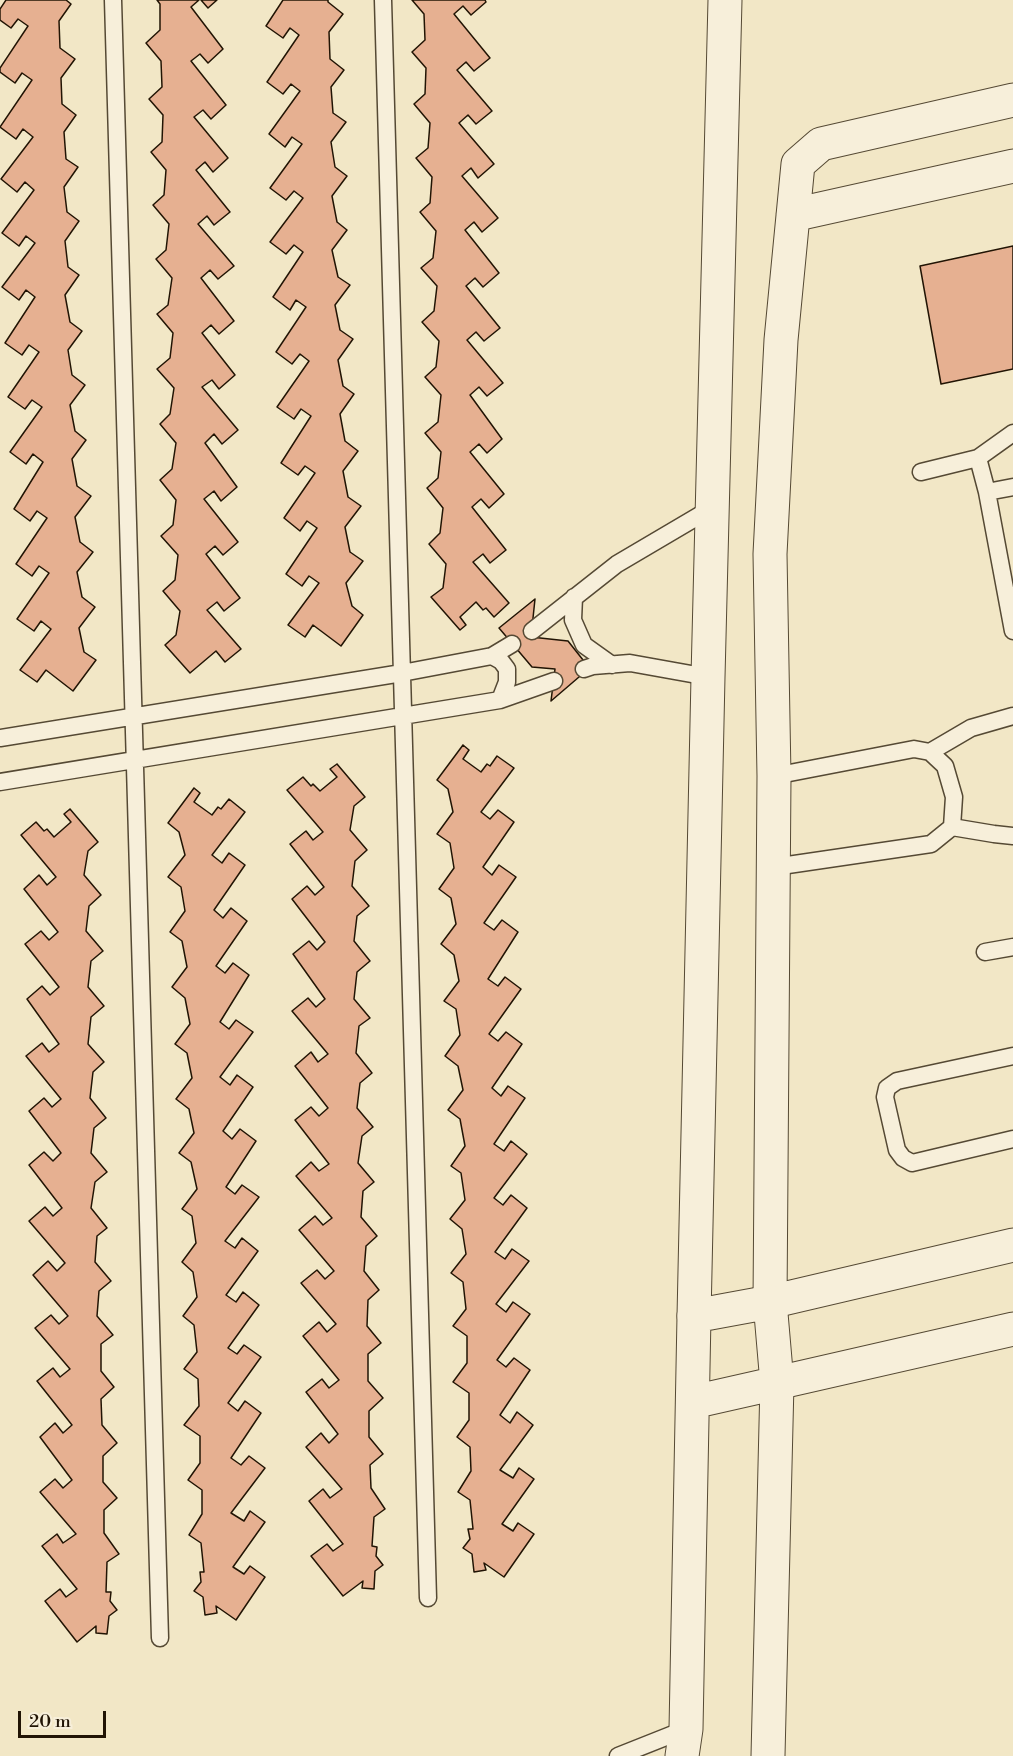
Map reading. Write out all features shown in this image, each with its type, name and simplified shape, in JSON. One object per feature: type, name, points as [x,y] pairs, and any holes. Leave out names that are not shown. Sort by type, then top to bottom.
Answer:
[{"type":"street","points":[[684,1743],[725,0]]},
{"type":"street","points":[[768,1756],[777,1383],[770,1302],[774,776],[770,554],[781,340],[798,164],[821,144],[1013,100]]},
{"type":"street","points":[[793,215],[1013,166]]},
{"type":"street","points":[[694,1316],[770,1302],[1013,1245]]},
{"type":"street","points":[[693,1402],[1013,1329]]},
{"type":"lane","points":[[113,0],[159,1638]]},
{"type":"lane","points":[[383,0],[428,1598]]},
{"type":"lane","points":[[921,472],[978,458],[1013,432]]},
{"type":"lane","points":[[978,458],[987,492],[1012,622]]},
{"type":"lane","points":[[987,492],[1013,487]]},
{"type":"lane","points":[[532,631],[617,564],[712,508]]},
{"type":"lane","points":[[574,597],[573,620],[584,645],[612,665]]},
{"type":"lane","points":[[0,738],[402,673],[492,656],[512,644]]},
{"type":"lane","points":[[492,656],[507,669],[507,682],[500,700]]},
{"type":"lane","points":[[584,669],[593,666],[630,663],[708,677]]},
{"type":"lane","points":[[0,782],[500,700],[554,681]]},
{"type":"lane","points":[[930,752],[971,728],[1013,716]]},
{"type":"lane","points":[[774,776],[914,749],[930,752],[945,766],[954,797],[952,827],[931,844],[774,867]]},
{"type":"lane","points":[[952,827],[1013,836]]},
{"type":"lane","points":[[986,952],[1013,946]]},
{"type":"lane","points":[[1013,1056],[897,1082],[887,1088],[885,1097],[897,1150],[903,1158],[912,1163],[1013,1139]]},
{"type":"lane","points":[[618,1756],[684,1743]]},
{"type":"building","points":[[6,0],[66,0],[71,4],[59,21],[60,48],[75,59],[61,78],[62,104],[76,115],[64,132],[66,159],[78,167],[64,187],[67,212],[79,221],[65,241],[68,267],[79,275],[65,295],[70,322],[82,331],[68,350],[72,375],[85,385],[70,405],[75,431],[86,440],[72,459],[77,486],[91,496],[75,517],[80,542],[93,552],[77,572],[82,597],[95,607],[79,628],[84,652],[96,660],[73,691],[46,670],[37,682],[20,670],[51,629],[41,621],[34,631],[17,619],[49,573],[39,566],[32,576],[16,564],[47,518],[37,511],[30,521],[14,509],[43,462],[33,454],[26,464],[10,452],[42,407],[32,400],[25,409],[8,397],[39,352],[29,345],[22,355],[5,343],[35,297],[26,290],[19,300],[2,287],[35,243],[26,236],[19,246],[2,233],[34,190],[25,182],[17,192],[1,179],[33,137],[23,129],[16,139],[0,127],[32,80],[22,73],[15,83],[0,72],[0,68],[28,26],[18,19],[11,28],[0,20],[0,9]]},
{"type":"building","points":[[157,0],[199,0],[191,7],[223,49],[208,63],[200,54],[191,61],[226,105],[211,119],[203,110],[194,117],[228,158],[213,172],[205,162],[196,170],[230,212],[214,225],[207,216],[198,224],[234,266],[218,279],[210,270],[201,278],[234,321],[219,334],[211,325],[202,333],[235,375],[219,389],[212,380],[202,387],[238,430],[222,444],[214,434],[205,443],[237,487],[221,501],[214,491],[204,499],[238,542],[223,555],[215,546],[206,554],[240,598],[224,611],[217,602],[207,610],[241,649],[225,662],[216,651],[190,673],[165,645],[176,635],[180,611],[163,591],[175,580],[178,555],[161,536],[173,525],[176,500],[160,480],[172,469],[176,443],[160,424],[170,414],[174,388],[157,369],[170,358],[173,333],[157,314],[168,305],[172,278],[156,259],[166,250],[169,224],[153,205],[164,195],[166,170],[151,152],[162,142],[163,115],[149,99],[162,87],[161,61],[146,43],[160,30],[160,4]]},
{"type":"building","points":[[201,0],[217,0],[208,8]]},
{"type":"building","points":[[283,0],[328,0],[343,14],[329,32],[330,59],[344,70],[331,87],[333,113],[346,122],[331,142],[335,167],[347,176],[332,196],[337,222],[347,230],[332,250],[338,277],[350,285],[335,305],[340,330],[353,339],[338,360],[343,386],[354,394],[340,414],[345,441],[358,451],[343,471],[348,497],[361,506],[345,527],[350,552],[363,561],[346,583],[352,606],[363,615],[341,646],[313,625],[305,637],[288,625],[319,583],[309,576],[302,586],[286,574],[317,528],[307,521],[300,531],[284,518],[315,473],[305,466],[298,475],[281,463],[311,416],[301,409],[294,419],[277,407],[309,361],[300,354],[292,364],[276,352],[306,307],[296,300],[290,310],[273,297],[303,252],[294,245],[286,254],[270,242],[303,198],[294,191],[286,200],[270,188],[302,144],[292,137],[285,147],[269,134],[300,91],[291,84],[283,94],[267,82],[299,35],[290,28],[283,38],[266,26]]},
{"type":"building","points":[[412,0],[485,0],[486,2],[471,15],[463,6],[454,14],[490,58],[474,71],[466,62],[457,70],[492,111],[476,124],[468,115],[459,123],[494,164],[478,178],[471,168],[462,176],[498,218],[482,232],[474,222],[465,230],[499,273],[483,287],[475,278],[466,286],[500,328],[484,341],[476,332],[467,340],[503,383],[487,396],[479,387],[470,395],[502,439],[487,453],[479,444],[470,452],[504,494],[489,508],[481,499],[472,507],[506,550],[490,563],[483,554],[473,562],[509,603],[494,617],[476,602],[460,617],[466,625],[460,630],[431,597],[443,588],[446,564],[429,544],[440,533],[443,508],[427,488],[438,478],[441,452],[425,433],[438,422],[441,395],[425,377],[436,367],[439,341],[422,322],[434,311],[437,286],[421,268],[433,258],[436,231],[420,212],[430,203],[432,177],[416,158],[428,148],[430,123],[414,104],[425,94],[426,68],[412,52],[425,40],[424,14]]},
{"type":"building","points":[[1013,246],[1013,369],[941,384],[920,266]]},
{"type":"building","points":[[535,599],[531,637],[568,641],[587,665],[586,671],[551,701],[555,669],[532,667],[499,628]]},
{"type":"building","points":[[463,745],[469,750],[463,759],[481,772],[487,764],[490,766],[497,756],[514,768],[481,812],[490,819],[498,810],[514,822],[483,867],[492,875],[499,865],[516,877],[484,923],[494,930],[502,920],[518,932],[488,979],[498,986],[505,977],[521,989],[489,1034],[498,1041],[506,1032],[522,1044],[492,1088],[501,1096],[508,1086],[525,1098],[494,1144],[504,1151],[511,1141],[527,1154],[494,1198],[503,1205],[511,1195],[527,1208],[495,1252],[505,1259],[512,1249],[529,1261],[496,1304],[506,1312],[513,1302],[530,1314],[497,1360],[506,1367],[514,1358],[530,1370],[500,1415],[510,1423],[517,1412],[533,1425],[500,1470],[513,1478],[519,1468],[534,1479],[502,1524],[513,1531],[518,1523],[534,1534],[504,1577],[484,1563],[486,1570],[474,1572],[472,1554],[463,1548],[470,1539],[468,1529],[473,1529],[470,1500],[458,1492],[471,1471],[470,1447],[457,1437],[469,1420],[469,1393],[453,1382],[467,1363],[467,1336],[453,1326],[466,1309],[463,1282],[451,1273],[466,1254],[462,1229],[450,1219],[465,1200],[461,1173],[451,1166],[465,1146],[460,1119],[448,1110],[463,1090],[458,1066],[445,1056],[460,1035],[456,1009],[444,1001],[459,981],[454,955],[441,944],[456,924],[451,898],[439,889],[454,868],[450,843],[437,834],[453,812],[448,789],[437,780]]},
{"type":"building","points":[[337,764],[365,797],[354,806],[350,830],[367,850],[355,861],[352,886],[369,906],[357,916],[354,941],[370,961],[357,972],[354,999],[370,1018],[359,1026],[356,1053],[372,1073],[360,1083],[357,1108],[373,1127],[362,1136],[358,1163],[374,1182],[363,1191],[361,1217],[377,1236],[366,1246],[364,1271],[379,1290],[368,1300],[367,1326],[381,1343],[368,1354],[368,1381],[383,1398],[369,1411],[369,1437],[383,1454],[370,1465],[371,1488],[385,1509],[374,1517],[372,1546],[377,1547],[376,1556],[383,1565],[375,1571],[374,1589],[362,1588],[363,1581],[343,1596],[311,1556],[327,1544],[333,1551],[343,1544],[309,1501],[323,1489],[330,1498],[342,1489],[306,1447],[321,1433],[329,1443],[338,1434],[306,1392],[322,1379],[329,1388],[339,1380],[303,1336],[319,1322],[327,1332],[336,1324],[301,1283],[317,1270],[325,1279],[334,1271],[299,1230],[315,1216],[323,1225],[332,1218],[296,1176],[311,1162],[319,1171],[329,1164],[295,1120],[311,1107],[319,1116],[328,1108],[295,1066],[311,1052],[318,1062],[328,1054],[292,1011],[308,998],[316,1007],[325,999],[293,954],[309,941],[317,950],[325,942],[292,899],[307,886],[315,895],[324,887],[290,844],[306,831],[313,840],[323,832],[287,790],[303,777],[311,786],[313,784],[320,791],[337,777],[330,769]]},
{"type":"building","points":[[194,788],[200,793],[194,802],[212,815],[229,799],[245,812],[212,855],[222,863],[229,853],[245,865],[214,910],[223,918],[231,908],[247,921],[216,966],[225,973],[233,963],[249,975],[220,1022],[229,1029],[236,1020],[253,1032],[220,1077],[230,1085],[237,1075],[253,1087],[223,1131],[232,1139],[240,1129],[256,1141],[226,1187],[235,1194],[242,1185],[259,1197],[225,1241],[235,1248],[242,1238],[258,1251],[226,1295],[236,1302],[243,1292],[259,1305],[228,1348],[237,1354],[244,1345],[261,1357],[228,1403],[238,1411],[245,1401],[261,1413],[231,1458],[241,1465],[249,1456],[265,1468],[231,1513],[244,1521],[250,1511],[265,1522],[233,1567],[244,1574],[250,1566],[265,1577],[236,1620],[216,1606],[217,1613],[205,1615],[203,1597],[194,1591],[201,1582],[200,1572],[204,1572],[201,1543],[189,1535],[202,1514],[202,1490],[188,1480],[200,1463],[200,1436],[184,1425],[199,1406],[198,1379],[184,1369],[197,1352],[194,1325],[183,1316],[197,1297],[193,1272],[182,1262],[196,1243],[192,1216],[182,1209],[197,1189],[191,1162],[179,1153],[194,1133],[189,1109],[176,1099],[192,1078],[187,1053],[175,1044],[190,1024],[185,998],[172,987],[187,967],[182,941],[170,932],[185,911],[181,887],[168,877],[185,855],[179,832],[168,823]]},
{"type":"building","points":[[70,809],[98,842],[88,851],[84,875],[101,895],[89,906],[86,931],[103,951],[91,961],[88,987],[104,1006],[91,1017],[88,1044],[104,1062],[93,1072],[90,1098],[106,1118],[94,1128],[91,1153],[107,1172],[95,1182],[91,1208],[107,1228],[97,1236],[95,1262],[111,1281],[99,1291],[97,1316],[113,1335],[101,1344],[101,1371],[114,1387],[101,1399],[102,1425],[117,1443],[103,1456],[103,1482],[117,1498],[104,1510],[104,1533],[119,1554],[107,1562],[106,1592],[111,1592],[110,1601],[117,1610],[109,1616],[107,1634],[96,1633],[96,1626],[77,1642],[45,1601],[60,1589],[66,1597],[77,1589],[42,1546],[57,1534],[63,1543],[76,1534],[40,1492],[55,1479],[63,1488],[72,1480],[40,1437],[55,1423],[63,1433],[72,1425],[37,1381],[53,1368],[60,1377],[70,1369],[35,1328],[51,1315],[59,1324],[68,1316],[33,1275],[48,1261],[57,1271],[65,1263],[29,1221],[45,1207],[53,1216],[62,1208],[29,1165],[44,1152],[53,1161],[61,1153],[29,1111],[44,1098],[52,1107],[61,1099],[26,1056],[42,1043],[49,1052],[59,1044],[27,999],[42,986],[50,995],[59,987],[25,944],[41,931],[49,940],[58,932],[24,889],[39,875],[47,885],[56,877],[21,835],[36,822],[54,837],[71,822],[64,814]]}]
